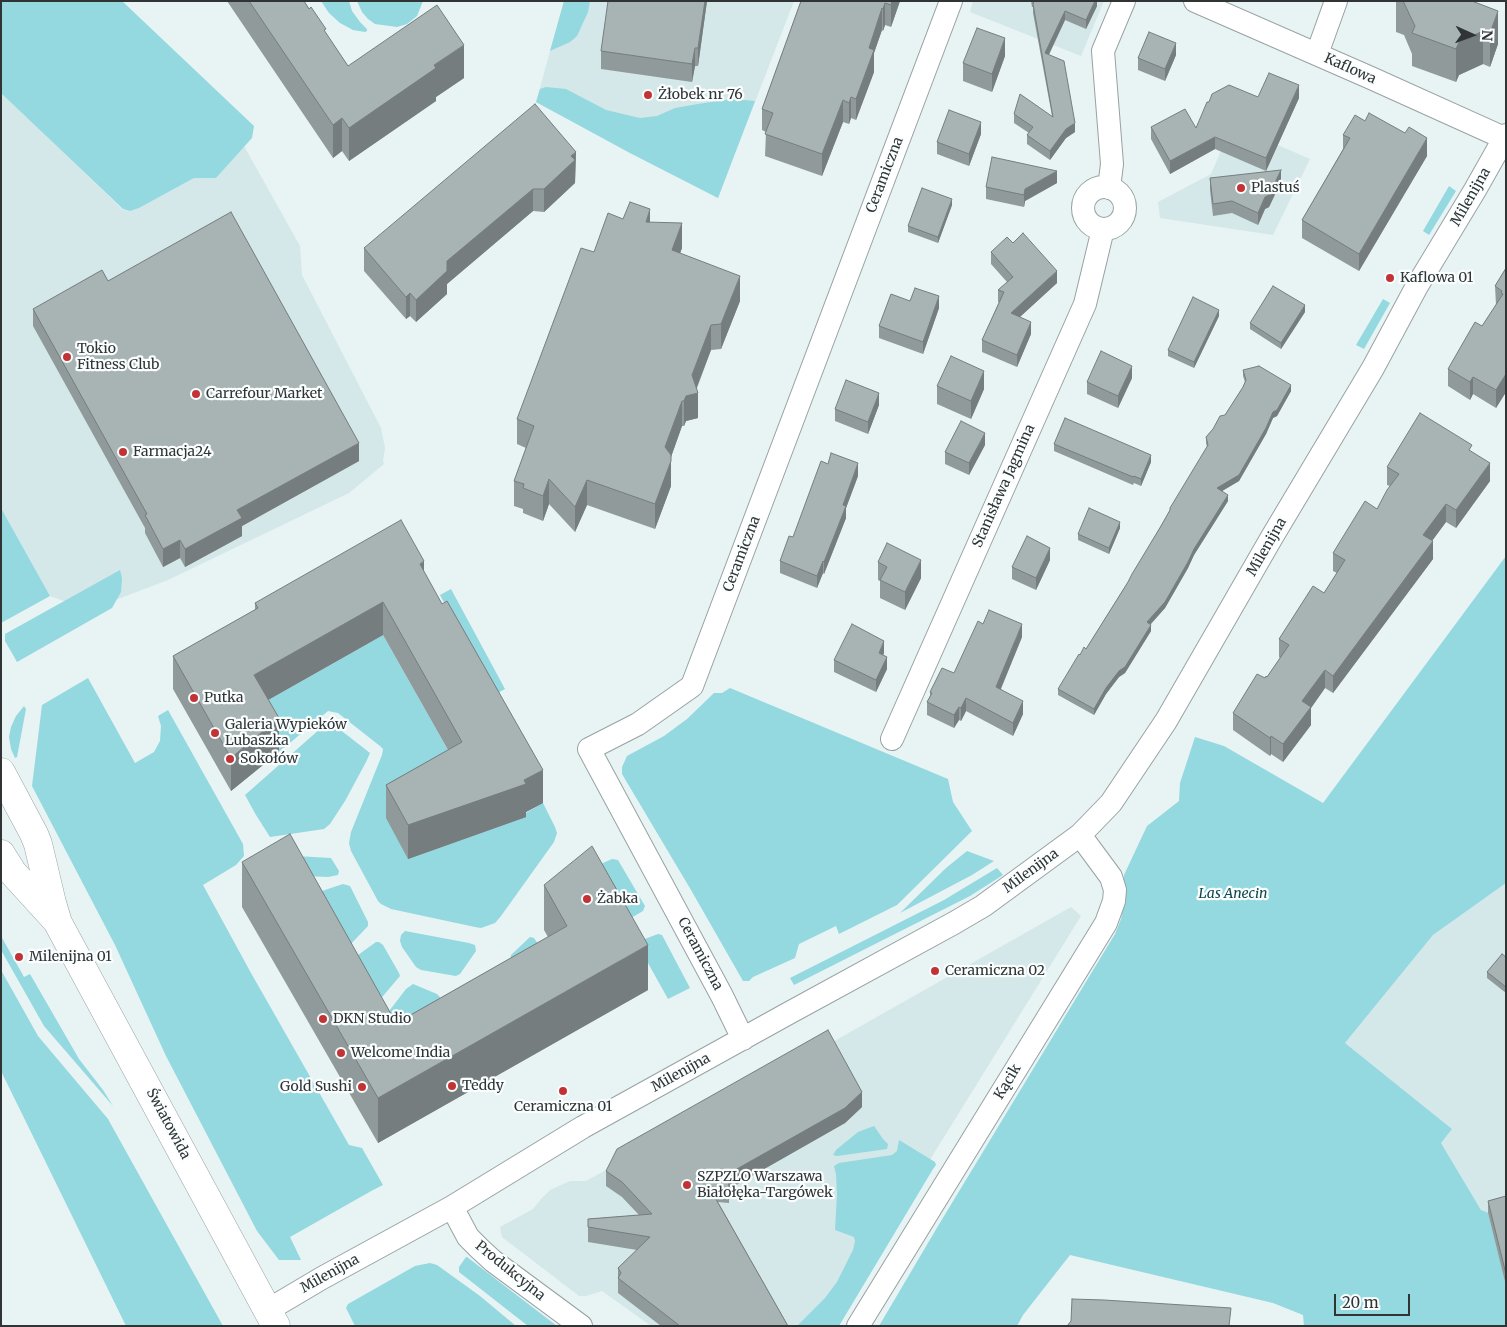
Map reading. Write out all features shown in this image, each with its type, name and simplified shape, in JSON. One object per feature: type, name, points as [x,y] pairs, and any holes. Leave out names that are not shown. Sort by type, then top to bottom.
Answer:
[{"type":"street","name":"Ceramiczna","points":[[743,1039],[722,996],[589,749],[638,724],[692,686],[951,1]]},
{"type":"street","name":"Stanisława Jagmina","points":[[892,739],[1085,304],[1103,229],[1095,227],[1084,217],[1084,201],[1094,189],[1101,187],[1109,188],[1112,164],[1103,52],[1124,1]]},
{"type":"street","name":"Kaflowa","points":[[1195,1],[1505,137]]},
{"type":"street","points":[[1317,54],[1336,1]]},
{"type":"street","name":"Milenijna","points":[[272,1318],[322,1278],[452,1207],[583,1127],[983,906],[1080,835],[1111,803],[1166,721],[1272,537],[1373,368],[1418,286],[1505,137]]},
{"type":"street","name":"Światowida","points":[[1,772],[36,839],[58,923]]},
{"type":"street","name":"Kącik","points":[[858,1326],[1106,923],[1114,901],[1115,890],[1111,877],[1080,835]]},
{"type":"street","name":"Światowida","points":[[1,854],[13,873],[58,923],[272,1318]]},
{"type":"street","name":"Produkcyjna","points":[[452,1207],[468,1237],[486,1255],[581,1326]]},
{"type":"shaded area","name":"Żłobek nr 76","points":[[564,1],[794,1],[718,198],[536,102]]},
{"type":"shaded area","points":[[973,1],[1104,1],[1081,56],[970,12]]},
{"type":"shaded area","points":[[1,92],[123,210],[130,211],[139,208],[194,178],[216,178],[244,146],[300,246],[302,275],[381,428],[385,448],[384,464],[349,493],[168,580],[89,610],[50,596],[1,508]]},
{"type":"shaded area","name":"Plastuś","points":[[1232,125],[1310,159],[1273,235],[1160,218],[1158,202],[1211,174]]},
{"type":"shaded area","points":[[1506,883],[1506,1286],[1481,1210],[1441,1143],[1452,1129],[1345,1043],[1433,935]]},
{"type":"shaded area","points":[[1071,907],[1081,916],[936,1150],[831,1326],[651,1326],[602,1291],[579,1296],[502,1237],[500,1227],[533,1209],[550,1190],[570,1181],[586,1181]]},
{"type":"green space","points":[[1,1],[122,1],[254,126],[252,138],[216,178],[194,178],[139,208],[130,211],[123,209],[1,93]]},
{"type":"green space","points":[[321,1],[349,1],[352,11],[367,31],[353,30],[340,23],[329,13]]},
{"type":"green space","points":[[357,1],[423,1],[417,16],[407,24],[397,27],[375,24],[362,12]]},
{"type":"green space","points":[[564,1],[590,1],[588,12],[577,36],[570,42],[550,51]]},
{"type":"green space","points":[[546,87],[566,89],[606,110],[640,118],[657,116],[675,108],[731,99],[755,101],[718,198],[536,102],[540,89]]},
{"type":"green space","points":[[1449,186],[1456,191],[1429,235],[1423,231]]},
{"type":"green space","points":[[1383,299],[1390,303],[1364,349],[1356,345]]},
{"type":"green space","points":[[1,508],[50,596],[1,623]]},
{"type":"green space","name":"Las Anecin","points":[[1506,556],[1506,883],[1433,935],[1345,1043],[1452,1129],[1441,1143],[1481,1210],[1488,1213],[1506,1286],[1506,1326],[1304,1326],[1303,1315],[1273,1303],[1070,1255],[1023,1315],[1017,1326],[879,1326],[1115,934],[1121,919],[1124,901],[1124,875],[1147,826],[1179,801],[1180,783],[1195,737],[1224,746],[1323,803]]},
{"type":"green space","points":[[120,570],[122,578],[121,592],[112,608],[17,662],[5,641],[5,634]]},
{"type":"green space","points":[[451,589],[505,689],[494,695],[440,595]]},
{"type":"green space","points":[[383,635],[462,775],[524,814],[543,803],[555,827],[557,833],[554,842],[495,923],[481,928],[475,927],[391,909],[381,904],[351,851],[349,843],[351,832],[383,749],[338,713],[328,711],[279,752],[254,708]]},
{"type":"green space","points":[[88,678],[135,763],[154,752],[160,741],[161,726],[158,716],[168,710],[243,844],[244,856],[236,865],[203,885],[349,1145],[362,1148],[383,1185],[290,1237],[301,1260],[279,1260],[257,1231],[166,1056],[115,945],[32,786],[42,705]]},
{"type":"green space","points":[[730,688],[948,779],[953,802],[972,831],[897,905],[839,934],[836,926],[799,944],[795,958],[753,977],[749,981],[743,981],[622,774],[622,767],[627,756],[664,736],[687,719],[714,693],[722,693]]},
{"type":"green space","points":[[24,706],[26,709],[17,757],[15,758],[9,737],[16,716]]},
{"type":"green space","points":[[329,721],[370,753],[366,762],[345,801],[330,824],[324,829],[270,837],[245,795]]},
{"type":"green space","points":[[967,851],[994,861],[972,875],[900,913],[946,868]]},
{"type":"green space","points":[[296,856],[331,858],[339,871],[338,875],[328,877],[304,876]]},
{"type":"green space","points":[[612,859],[618,860],[645,906],[643,911],[624,922],[592,868]]},
{"type":"green space","points":[[997,868],[1003,875],[970,896],[794,985],[790,978],[944,900]]},
{"type":"green space","points":[[343,884],[350,886],[368,922],[368,926],[348,947],[322,891]]},
{"type":"green space","points":[[405,931],[469,943],[475,945],[476,951],[460,974],[456,976],[421,970],[416,967],[402,947],[401,935]]},
{"type":"green space","points":[[658,934],[662,935],[690,988],[668,999],[638,945],[642,940]]},
{"type":"green space","points":[[1,936],[24,977],[30,974],[79,1059],[113,1106],[44,1026],[1,950]]},
{"type":"green space","points":[[530,937],[534,938],[549,959],[510,961],[511,955]]},
{"type":"green space","points":[[376,942],[383,945],[400,976],[383,996],[375,1002],[358,955]]},
{"type":"green space","points":[[1,970],[38,1036],[108,1119],[223,1326],[126,1326],[1,1071]]},
{"type":"green space","points":[[413,984],[437,994],[441,1001],[401,1047],[383,1019],[406,989]]},
{"type":"green space","points":[[874,1126],[888,1144],[887,1149],[833,1155],[836,1150],[858,1132]]},
{"type":"green space","points":[[899,1140],[935,1162],[936,1165],[839,1326],[797,1326],[825,1298],[837,1282],[853,1250],[854,1237],[835,1230],[837,1194],[834,1166],[839,1163],[892,1155],[897,1151]]},
{"type":"green space","points":[[466,1257],[557,1326],[528,1326],[459,1272],[459,1267]]},
{"type":"green space","points":[[430,1263],[437,1265],[480,1296],[516,1326],[355,1326],[346,1308],[348,1304],[415,1266]]},
{"type":"building","points":[[249,1],[304,1],[309,9],[311,7],[326,29],[324,30],[348,66],[437,5],[464,45],[434,65],[436,68],[349,128],[342,118],[333,125]]},
{"type":"building","points":[[608,1],[705,1],[698,48],[695,48],[692,64],[601,51]]},
{"type":"building","points":[[801,1],[892,1],[891,5],[885,3],[882,8],[869,48],[874,50],[856,99],[851,97],[849,103],[843,100],[822,154],[765,134],[773,113],[762,109]]},
{"type":"building","points":[[1034,1],[1095,1],[1086,20],[1065,11],[1045,53],[1064,61],[1075,123],[1066,129],[1050,151],[1027,135],[1033,127],[1014,114],[1020,94],[1053,117]]},
{"type":"building","points":[[1403,1],[1472,1],[1498,11],[1490,33],[1483,31],[1459,42],[1456,49],[1412,33],[1415,26]]},
{"type":"building","points":[[977,28],[1005,38],[992,74],[963,63]]},
{"type":"building","points":[[1149,32],[1176,43],[1165,69],[1138,58]]},
{"type":"building","points":[[1269,73],[1299,85],[1266,158],[1215,137],[1170,161],[1151,127],[1185,109],[1196,128],[1212,94],[1229,85],[1258,97]]},
{"type":"building","points":[[535,104],[576,152],[571,156],[575,160],[544,189],[533,189],[447,261],[447,271],[416,300],[410,293],[406,297],[364,248]]},
{"type":"building","points":[[949,110],[981,122],[969,154],[937,142]]},
{"type":"building","points":[[1369,113],[1405,133],[1409,127],[1427,138],[1359,254],[1302,220],[1350,138],[1343,135],[1355,115],[1365,121]]},
{"type":"building","points":[[992,157],[1057,171],[1025,189],[1024,195],[986,187]]},
{"type":"building","points":[[1281,170],[1258,213],[1232,201],[1213,204],[1210,178]]},
{"type":"building","points":[[922,188],[952,199],[938,237],[908,226]]},
{"type":"building","points":[[630,202],[650,209],[646,222],[682,223],[672,250],[740,276],[721,324],[711,325],[692,375],[698,393],[686,396],[684,401],[682,401],[665,447],[671,455],[671,461],[655,504],[587,480],[575,507],[549,479],[543,496],[523,488],[524,484],[514,481],[534,426],[517,419],[581,248],[594,252],[608,213],[623,219]]},
{"type":"building","name":"Carrefour Market","points":[[231,212],[359,443],[237,510],[242,518],[185,549],[180,540],[163,549],[145,515],[147,514],[33,309],[102,270],[108,281]]},
{"type":"building","points":[[1023,233],[1057,271],[1011,313],[1031,322],[1017,355],[982,340],[1004,292],[998,290],[1013,277],[991,252],[1007,237],[1013,243]]},
{"type":"building","points":[[1506,268],[1506,374],[1496,390],[1473,377],[1470,382],[1448,369],[1475,322],[1482,326],[1503,294],[1495,286]]},
{"type":"building","points":[[1273,286],[1305,305],[1281,343],[1250,323]]},
{"type":"building","points":[[915,288],[939,296],[923,342],[879,326],[891,294],[910,301]]},
{"type":"building","points":[[1193,297],[1219,310],[1194,362],[1168,350]]},
{"type":"building","points":[[1101,351],[1132,366],[1118,396],[1087,382]]},
{"type":"building","points":[[951,356],[984,371],[971,401],[937,386]]},
{"type":"building","points":[[1259,366],[1291,385],[1277,410],[1273,412],[1239,475],[1217,488],[1228,495],[1194,549],[1165,602],[1147,622],[1151,625],[1125,667],[1119,671],[1106,688],[1094,709],[1058,689],[1079,654],[1084,647],[1086,649],[1161,526],[1208,445],[1206,437],[1220,416],[1225,415],[1243,387],[1246,380],[1243,370]]},
{"type":"building","points":[[846,380],[879,393],[868,422],[835,409]]},
{"type":"building","points":[[1420,413],[1472,445],[1469,450],[1490,463],[1456,510],[1446,504],[1423,535],[1433,541],[1333,676],[1325,670],[1302,701],[1311,707],[1283,744],[1271,736],[1270,738],[1233,713],[1257,674],[1265,678],[1267,677],[1289,645],[1279,639],[1313,586],[1324,593],[1345,560],[1333,553],[1365,501],[1377,509],[1387,490],[1399,474],[1387,467]]},
{"type":"building","points":[[1065,418],[1151,455],[1141,479],[1054,444]]},
{"type":"building","points":[[961,421],[985,433],[969,463],[945,452]]},
{"type":"building","points":[[831,453],[858,463],[843,505],[846,506],[817,576],[780,561],[789,536],[793,537],[821,461],[828,464]]},
{"type":"building","points":[[1089,508],[1120,522],[1109,548],[1078,534]]},
{"type":"building","points":[[401,520],[424,561],[420,564],[442,604],[447,601],[543,770],[524,780],[526,784],[408,825],[386,785],[462,742],[383,602],[254,675],[279,718],[231,758],[173,656],[258,608],[255,603]]},
{"type":"building","points":[[1027,536],[1050,548],[1036,578],[1012,567]]},
{"type":"building","points":[[887,543],[921,560],[905,592],[880,580],[887,567],[878,562]]},
{"type":"building","points":[[989,610],[1022,624],[996,687],[1023,701],[1013,723],[966,698],[961,708],[959,707],[954,715],[927,702],[942,668],[954,673],[978,621],[983,624]]},
{"type":"building","points":[[852,624],[884,641],[879,653],[887,657],[876,680],[834,660]]},
{"type":"building","points":[[290,834],[395,1021],[407,1017],[567,926],[544,885],[592,846],[648,945],[378,1098],[242,862]]},
{"type":"building","points":[[1502,954],[1506,957],[1506,987],[1487,972]]},
{"type":"building","name":"SZPZLO Warszawa Białołęka-Targówek","points":[[828,1030],[862,1092],[845,1108],[728,1174],[729,1188],[709,1187],[788,1326],[680,1326],[618,1278],[621,1273],[618,1268],[650,1237],[588,1227],[588,1219],[652,1214],[622,1182],[606,1171],[617,1149]]},
{"type":"building","points":[[1506,1196],[1506,1274],[1488,1201]]},
{"type":"building","points":[[1072,1299],[1231,1308],[1229,1326],[1067,1326],[1071,1321]]},
{"type":"place","name":"Żłobek nr 76","points":[[648,95]]},
{"type":"place","name":"Plastuś","points":[[1241,188]]},
{"type":"place","name":"Kaflowa 01","points":[[1390,278]]},
{"type":"place","name":"Tokio Fitness Club","points":[[67,357]]},
{"type":"place","name":"Carrefour Market","points":[[196,394]]},
{"type":"place","name":"Farmacja24","points":[[123,452]]},
{"type":"place","name":"Putka","points":[[194,698]]},
{"type":"place","name":"Galeria Wypieków Lubaszka","points":[[215,733]]},
{"type":"place","name":"Sokołów","points":[[230,759]]},
{"type":"place","name":"Żabka","points":[[587,899]]},
{"type":"place","name":"Milenijna 01","points":[[19,957]]},
{"type":"place","name":"Ceramiczna 02","points":[[935,971]]},
{"type":"place","name":"DKN Studio","points":[[323,1019]]},
{"type":"place","name":"Welcome India","points":[[341,1053]]},
{"type":"place","name":"Teddy","points":[[452,1086]]},
{"type":"place","name":"Gold Sushi","points":[[362,1087]]},
{"type":"place","name":"Ceramiczna 01","points":[[563,1091]]},
{"type":"place","name":"SZPZLO Warszawa Białołęka-Targówek","points":[[687,1185]]}]
